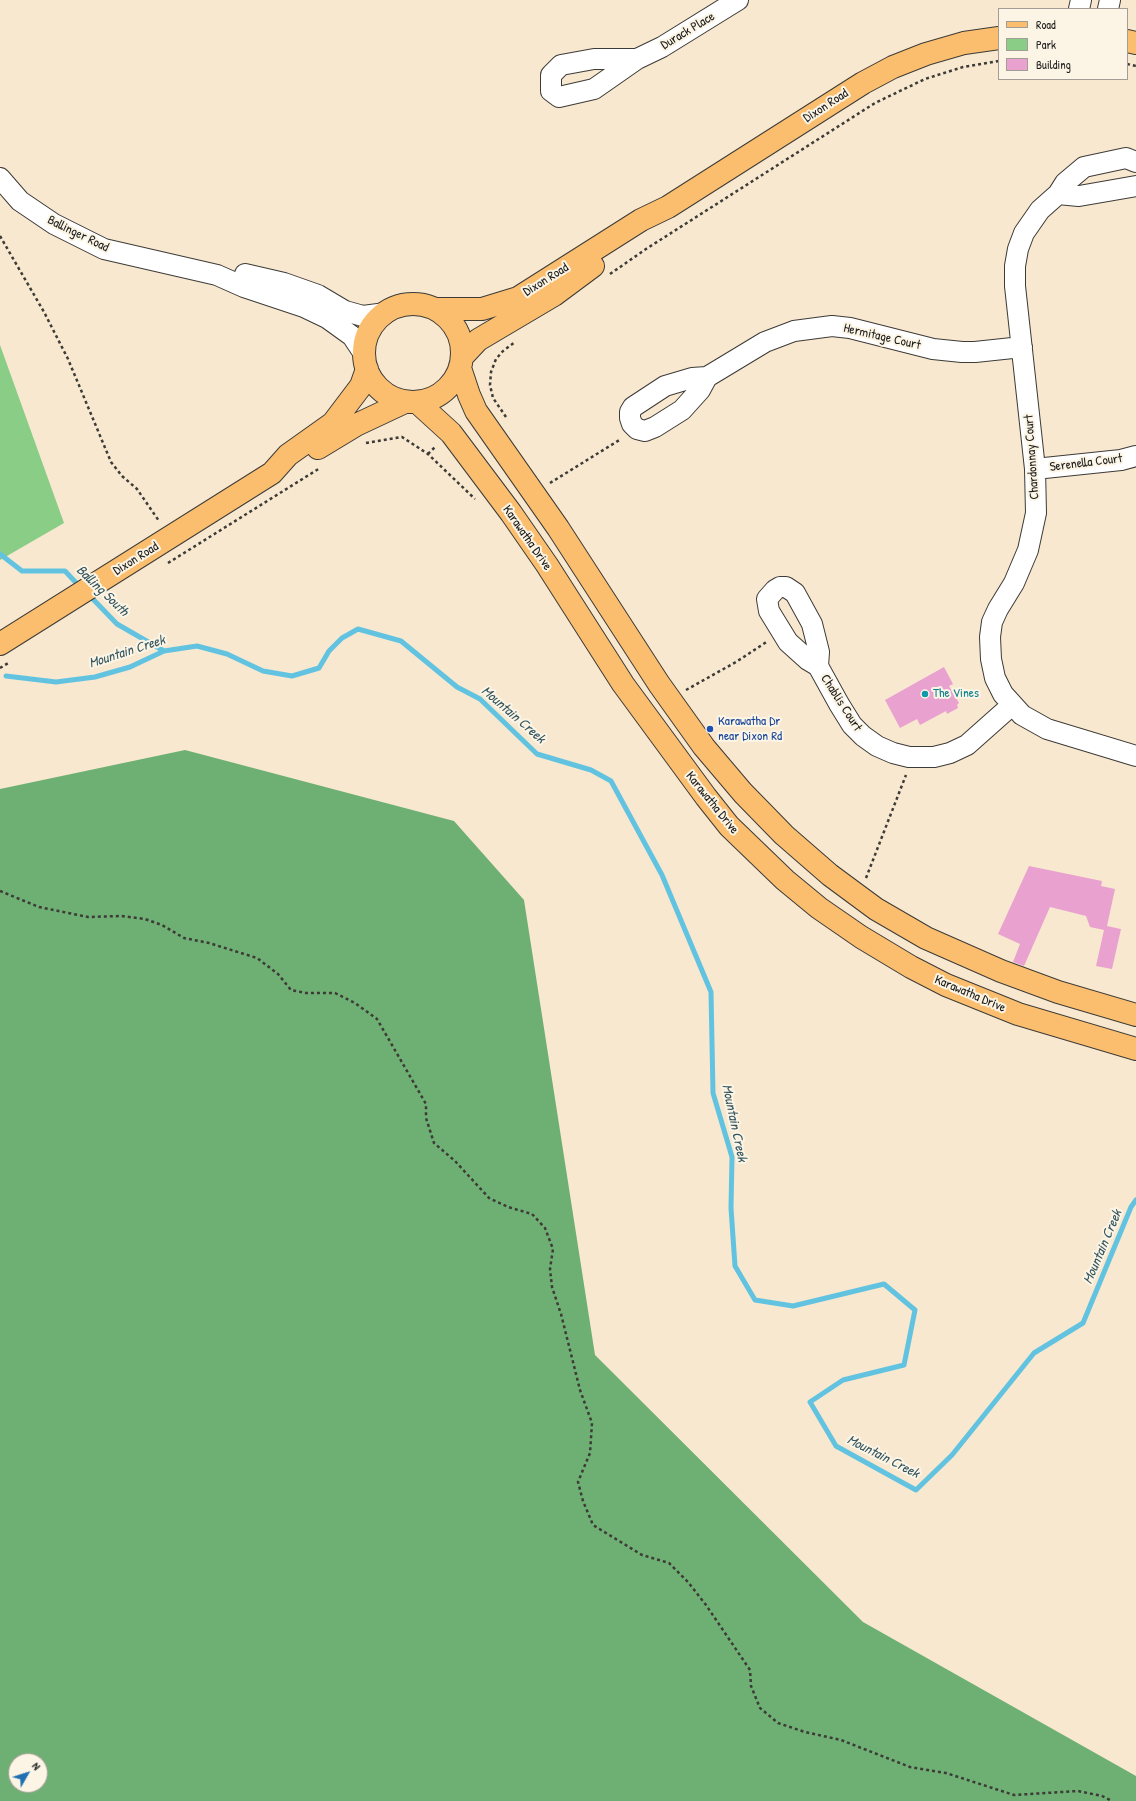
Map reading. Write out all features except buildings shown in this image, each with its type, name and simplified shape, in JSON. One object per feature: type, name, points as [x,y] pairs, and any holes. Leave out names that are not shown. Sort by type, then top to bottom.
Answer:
[{"type":"main road","name":"Dixon Road","points":[[435,309],[482,309],[510,302],[641,220],[668,207],[863,83],[893,66],[956,45],[998,38]]},
{"type":"main road","name":"Dixon Road","points":[[462,362],[478,340],[554,295],[629,240],[668,207]]},
{"type":"main road","points":[[462,362],[452,383],[440,395],[424,402],[411,402],[390,397],[380,390],[370,378],[364,347],[368,332],[377,319],[389,310],[404,304],[420,304],[435,309],[448,318],[457,331],[462,343],[462,362],[476,411],[558,528],[659,684],[704,747],[743,793],[784,835],[830,875],[876,909],[926,938],[1001,971],[1058,992],[1136,1015]]},
{"type":"main road","name":"Dixon Road","points":[[272,472],[288,455],[333,422],[361,386],[366,362]]},
{"type":"main road","name":"Dixon Road","points":[[0,644],[272,472],[290,466],[356,425],[411,402]]},
{"type":"main road","name":"Karawatha Drive","points":[[411,402],[451,433],[511,513],[547,565],[623,684],[706,797],[729,826],[785,880],[819,908],[861,937],[911,967],[946,985],[1018,1014],[1136,1049]]},
{"type":"street","name":"Durack Place","points":[[637,59],[662,47],[738,0]]},
{"type":"street","name":"Chardonnay Court","points":[[1136,162],[1126,158],[1084,167],[1066,183],[1058,194],[1040,210],[1031,221],[1024,233],[1018,249],[1015,266],[1015,286],[1035,469],[1036,512],[1028,550],[1014,583],[992,622],[990,637],[991,659],[995,678],[1003,694],[1022,715],[1047,729],[1136,756]]},
{"type":"street","name":"Ballinger Road","points":[[0,178],[20,201],[42,216],[54,224],[104,248],[217,275],[244,287],[304,307],[327,318],[352,336],[366,362]]},
{"type":"street","points":[[1058,194],[1079,196],[1136,186]]},
{"type":"street","name":"Ballinger Road","points":[[217,275],[243,274],[284,284],[318,295],[345,311],[363,316],[386,313]]},
{"type":"street","name":"Hermitage Court","points":[[707,377],[700,390],[682,410],[656,427],[645,431],[637,429],[632,424],[630,412],[638,402],[665,386],[692,378],[707,377],[765,342],[794,331],[832,326],[850,328],[933,348],[962,352],[1022,347]]},
{"type":"street","name":"Serenella Court","points":[[1035,469],[1121,460],[1136,456]]},
{"type":"street","name":"Chablis Court","points":[[818,666],[838,704],[852,724],[863,736],[877,746],[893,753],[909,757],[934,757],[950,753],[967,745],[1012,705]]},
{"type":"path","points":[[607,277],[646,249],[875,103],[925,79],[962,67],[998,60]]},
{"type":"path","points":[[0,236],[44,312],[68,359],[111,462],[122,476],[137,489],[149,504],[161,524]]},
{"type":"path","points":[[493,398],[490,385],[491,372],[496,359],[503,351],[516,342]]},
{"type":"path","points":[[550,483],[621,440],[632,424]]},
{"type":"path","points":[[362,444],[402,437],[428,454],[476,501]]},
{"type":"path","points":[[162,567],[322,466]]},
{"type":"path","points":[[690,697],[686,691],[736,662],[766,642]]},
{"type":"path","points":[[859,874],[866,879],[906,779],[909,757]]},
{"type":"path","points":[[0,891],[39,907],[88,917],[121,916],[145,919],[162,925],[184,938],[209,943],[257,958],[278,974],[291,990],[335,993],[355,1003],[377,1018],[426,1104],[426,1118],[434,1142],[455,1161],[489,1198],[508,1207],[532,1214],[545,1228],[553,1248],[550,1269],[552,1287],[562,1314],[580,1390],[592,1423],[590,1453],[578,1482],[583,1502],[593,1525],[642,1555],[669,1563],[688,1582],[706,1605],[750,1670],[752,1686],[760,1708],[778,1723],[805,1732],[841,1740],[910,1767],[946,1772],[1014,1795],[1078,1791],[1102,1796],[1112,1801]]},
{"type":"green space","points":[[0,345],[64,523],[0,560]]},
{"type":"green space","points":[[185,750],[454,821],[524,900],[595,1355],[863,1622],[1136,1776],[1136,1801],[0,1801],[0,789]]},
{"type":"waterway","name":"Balling South","points":[[0,554],[22,571],[65,571],[80,587]]},
{"type":"waterway","name":"Balling South","points":[[89,595],[117,624],[164,651]]},
{"type":"waterway","name":"Mountain Creek","points":[[6,676],[56,682],[95,677],[130,667],[164,651],[197,646],[227,654],[263,671],[292,676],[319,668],[329,651],[342,638],[358,629],[401,641],[457,687],[480,699],[537,754],[591,770],[611,781],[662,875],[711,992],[713,1093],[732,1157],[731,1208],[735,1266],[755,1300],[793,1306],[884,1284],[915,1310],[904,1365],[843,1380],[810,1402],[836,1446],[916,1490],[952,1455],[1034,1353],[1083,1323],[1131,1207],[1136,1200]]},
{"type":"place","name":"The Vines","points":[[925,694]]},
{"type":"place","name":"Karawatha Dr near Dixon Rd","points":[[710,729]]}]
